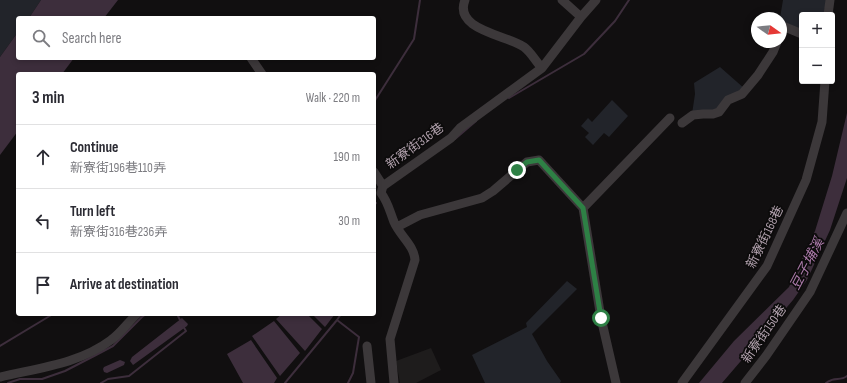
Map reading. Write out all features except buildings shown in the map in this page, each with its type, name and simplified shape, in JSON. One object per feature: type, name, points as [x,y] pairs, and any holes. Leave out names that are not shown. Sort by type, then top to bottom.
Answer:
[{"type":"street","points":[[465,0],[462,7],[465,18],[476,26],[492,34],[513,41],[525,48],[542,68]]},
{"type":"street","points":[[562,0],[581,18]]},
{"type":"street","name":"新寮街316巷","points":[[379,193],[451,138],[460,128],[542,68],[596,0]]},
{"type":"street","points":[[828,12],[830,0]]},
{"type":"street","points":[[787,28],[799,33]]},
{"type":"street","points":[[682,123],[693,116],[719,112],[728,100],[742,94],[758,75],[775,48]]},
{"type":"street","points":[[252,60],[261,72]]},
{"type":"street","name":"新寮街168巷","points":[[682,383],[768,266],[806,180],[822,122],[825,84]]},
{"type":"street","points":[[583,208],[670,118]]},
{"type":"street","points":[[397,227],[420,215],[482,198],[493,191],[527,162],[539,160],[583,208],[601,318],[616,383]]},
{"type":"street","points":[[376,180],[379,193],[386,200],[397,227],[414,252],[415,260],[390,339],[394,383]]},
{"type":"street","name":"新寮街150巷","points":[[745,383],[766,356],[810,292],[847,213]]},
{"type":"street","points":[[0,377],[66,362],[83,356],[111,340],[135,316]]},
{"type":"street","points":[[367,346],[371,383]]},
{"type":"shaded area","points":[[0,0],[41,0],[30,16],[16,16],[16,35],[0,57]]},
{"type":"shaded area","points":[[783,0],[826,0],[824,12],[799,12],[799,31],[787,27],[787,12],[781,12]]},
{"type":"shaded area","points":[[720,67],[745,89],[720,111],[692,114],[695,94],[694,83]]},
{"type":"shaded area","points":[[612,100],[628,116],[609,137],[604,133],[593,145],[585,137],[589,133],[581,126],[588,118],[592,122]]},
{"type":"shaded area","points":[[567,281],[577,289],[532,334],[547,361],[561,381],[560,383],[485,383],[472,355],[527,327],[526,323]]},
{"type":"shaded area","points":[[431,348],[441,370],[416,383],[400,383],[396,361]]},
{"type":"water","points":[[41,0],[118,0],[106,16],[30,16]]},
{"type":"water","points":[[16,35],[16,60],[72,60],[64,72],[16,72],[16,134],[0,155],[0,57]]},
{"type":"water","name":"豆子埔溪","points":[[847,113],[847,178],[830,230],[807,280],[793,300],[722,383],[699,383],[734,341],[789,287],[815,231],[832,176]]},
{"type":"water","points":[[280,316],[309,316],[322,329],[305,351],[276,319]]},
{"type":"water","points":[[314,316],[333,316],[325,327]]},
{"type":"water","points":[[182,318],[188,324],[187,326],[133,365],[130,361],[132,357]]},
{"type":"water","points":[[274,321],[300,353],[280,376],[252,336]]},
{"type":"water","points":[[251,340],[277,378],[274,383],[243,383],[227,354]]},
{"type":"water","points":[[120,360],[125,362],[124,365],[107,373],[104,372],[104,367]]},
{"type":"waterway","points":[[376,99],[414,39],[420,0]]},
{"type":"waterway","points":[[509,98],[584,54],[615,21],[629,0]]},
{"type":"waterway","points":[[455,139],[476,121]]},
{"type":"waterway","points":[[0,346],[50,316]]},
{"type":"waterway","points":[[8,383],[20,379],[42,379],[65,371],[113,346],[143,316]]},
{"type":"waterway","points":[[178,316],[181,322]]},
{"type":"waterway","points":[[340,316],[337,320],[359,337],[353,373],[348,383]]},
{"type":"waterway","points":[[285,383],[337,320]]},
{"type":"waterway","points":[[101,383],[108,379],[129,376],[186,331],[183,326]]},
{"type":"waterway","points":[[826,383],[832,380],[842,379],[847,376]]},
{"type":"route","points":[[517,170],[527,162],[539,160],[583,208],[601,318]]}]
